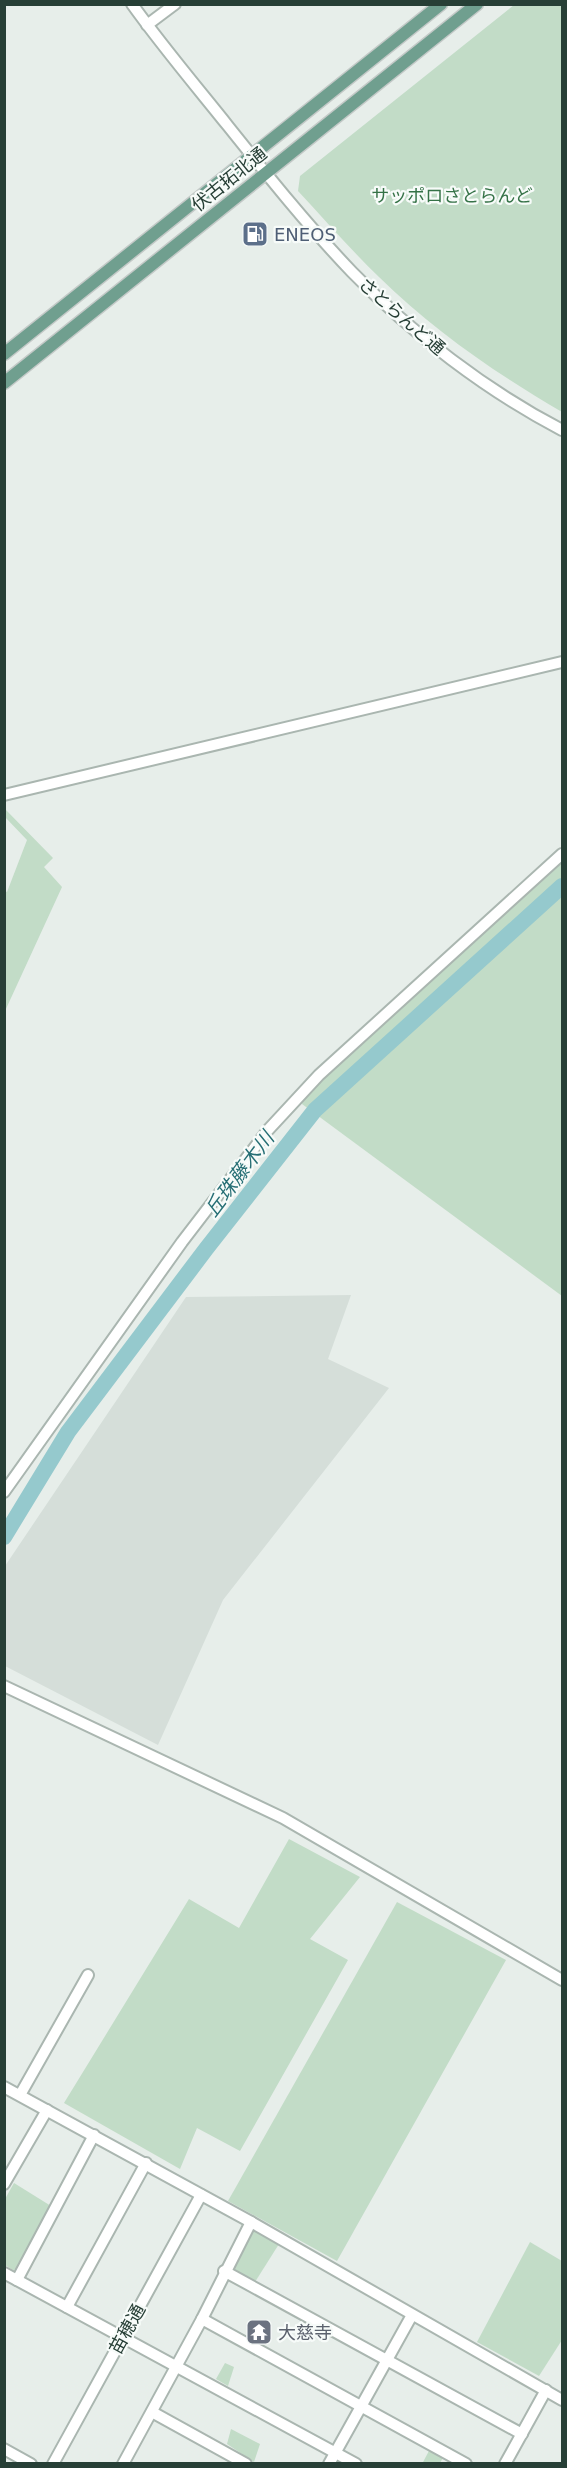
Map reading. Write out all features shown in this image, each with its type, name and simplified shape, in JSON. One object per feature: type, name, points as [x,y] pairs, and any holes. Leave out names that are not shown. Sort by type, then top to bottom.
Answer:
[{"type":"main road","name":"伏古拓北通","points":[[4,354],[253,157],[441,4]]},
{"type":"main road","name":"伏古拓北通","points":[[4,383],[477,4]]},
{"type":"street","name":"さとらんど通","points":[[132,4],[266,173],[319,237],[354,274],[445,354],[493,388],[562,430]]},
{"type":"street","points":[[147,25],[175,4]]},
{"type":"street","points":[[4,795],[562,662]]},
{"type":"street","points":[[4,1492],[182,1242],[285,1111],[319,1075],[562,854]]},
{"type":"street","points":[[4,1686],[283,1818],[562,1980]]},
{"type":"street","points":[[20,2095],[88,1976]]},
{"type":"street","points":[[4,2087],[146,2163],[562,2400]]},
{"type":"street","points":[[4,2184],[47,2110]]},
{"type":"street","points":[[17,2280],[94,2136]]},
{"type":"street","points":[[67,2307],[146,2163]]},
{"type":"street","name":"苗穂通","points":[[53,2463],[201,2194]]},
{"type":"street","points":[[129,2462],[152,2412],[251,2222]]},
{"type":"street","points":[[224,2271],[522,2434]]},
{"type":"street","points":[[4,2273],[357,2463]]},
{"type":"street","points":[[329,2463],[412,2315]]},
{"type":"street","points":[[202,2319],[466,2463]]},
{"type":"street","points":[[506,2463],[546,2390]]},
{"type":"street","points":[[152,2412],[246,2463]]},
{"type":"street","points":[[4,2449],[31,2463]]},
{"type":"shaded area","points":[[351,1295],[328,1359],[389,1388],[223,1600],[158,1745],[5,1666],[5,1566],[186,1297]]},
{"type":"green space","name":"サッポロさとらんど","points":[[514,5],[562,5],[562,412],[490,367],[422,316],[348,246],[298,191],[300,176]]},
{"type":"green space","points":[[5,809],[53,858],[44,867],[62,887],[5,1011],[5,891],[7,892],[27,840],[5,817]]},
{"type":"green space","points":[[562,863],[562,1296],[302,1104],[303,1099],[335,1067]]},
{"type":"green space","points":[[289,1839],[360,1877],[310,1939],[348,1960],[240,2151],[197,2128],[180,2169],[64,2103],[189,1899],[239,1928]]},
{"type":"green space","points":[[397,1902],[506,1960],[337,2261],[228,2201]]},
{"type":"green space","points":[[14,2183],[51,2206],[18,2269],[13,2270],[5,2265],[5,2199]]},
{"type":"green space","points":[[252,2228],[279,2244],[255,2282],[234,2269]]},
{"type":"green space","points":[[530,2242],[562,2261],[562,2340],[539,2376],[477,2342]]},
{"type":"green space","points":[[225,2363],[234,2367],[228,2386],[216,2379]]},
{"type":"green space","points":[[231,2429],[260,2444],[254,2462],[227,2444]]},
{"type":"green space","points":[[430,2449],[444,2456],[440,2463],[422,2464]]},
{"type":"waterway","name":"丘珠藤木川","points":[[4,1537],[68,1432],[206,1249],[315,1110],[562,886]]},
{"type":"place","name":"ENEOS","points":[[255,234]]},
{"type":"place","name":"大慈寺","points":[[259,2332]]}]
